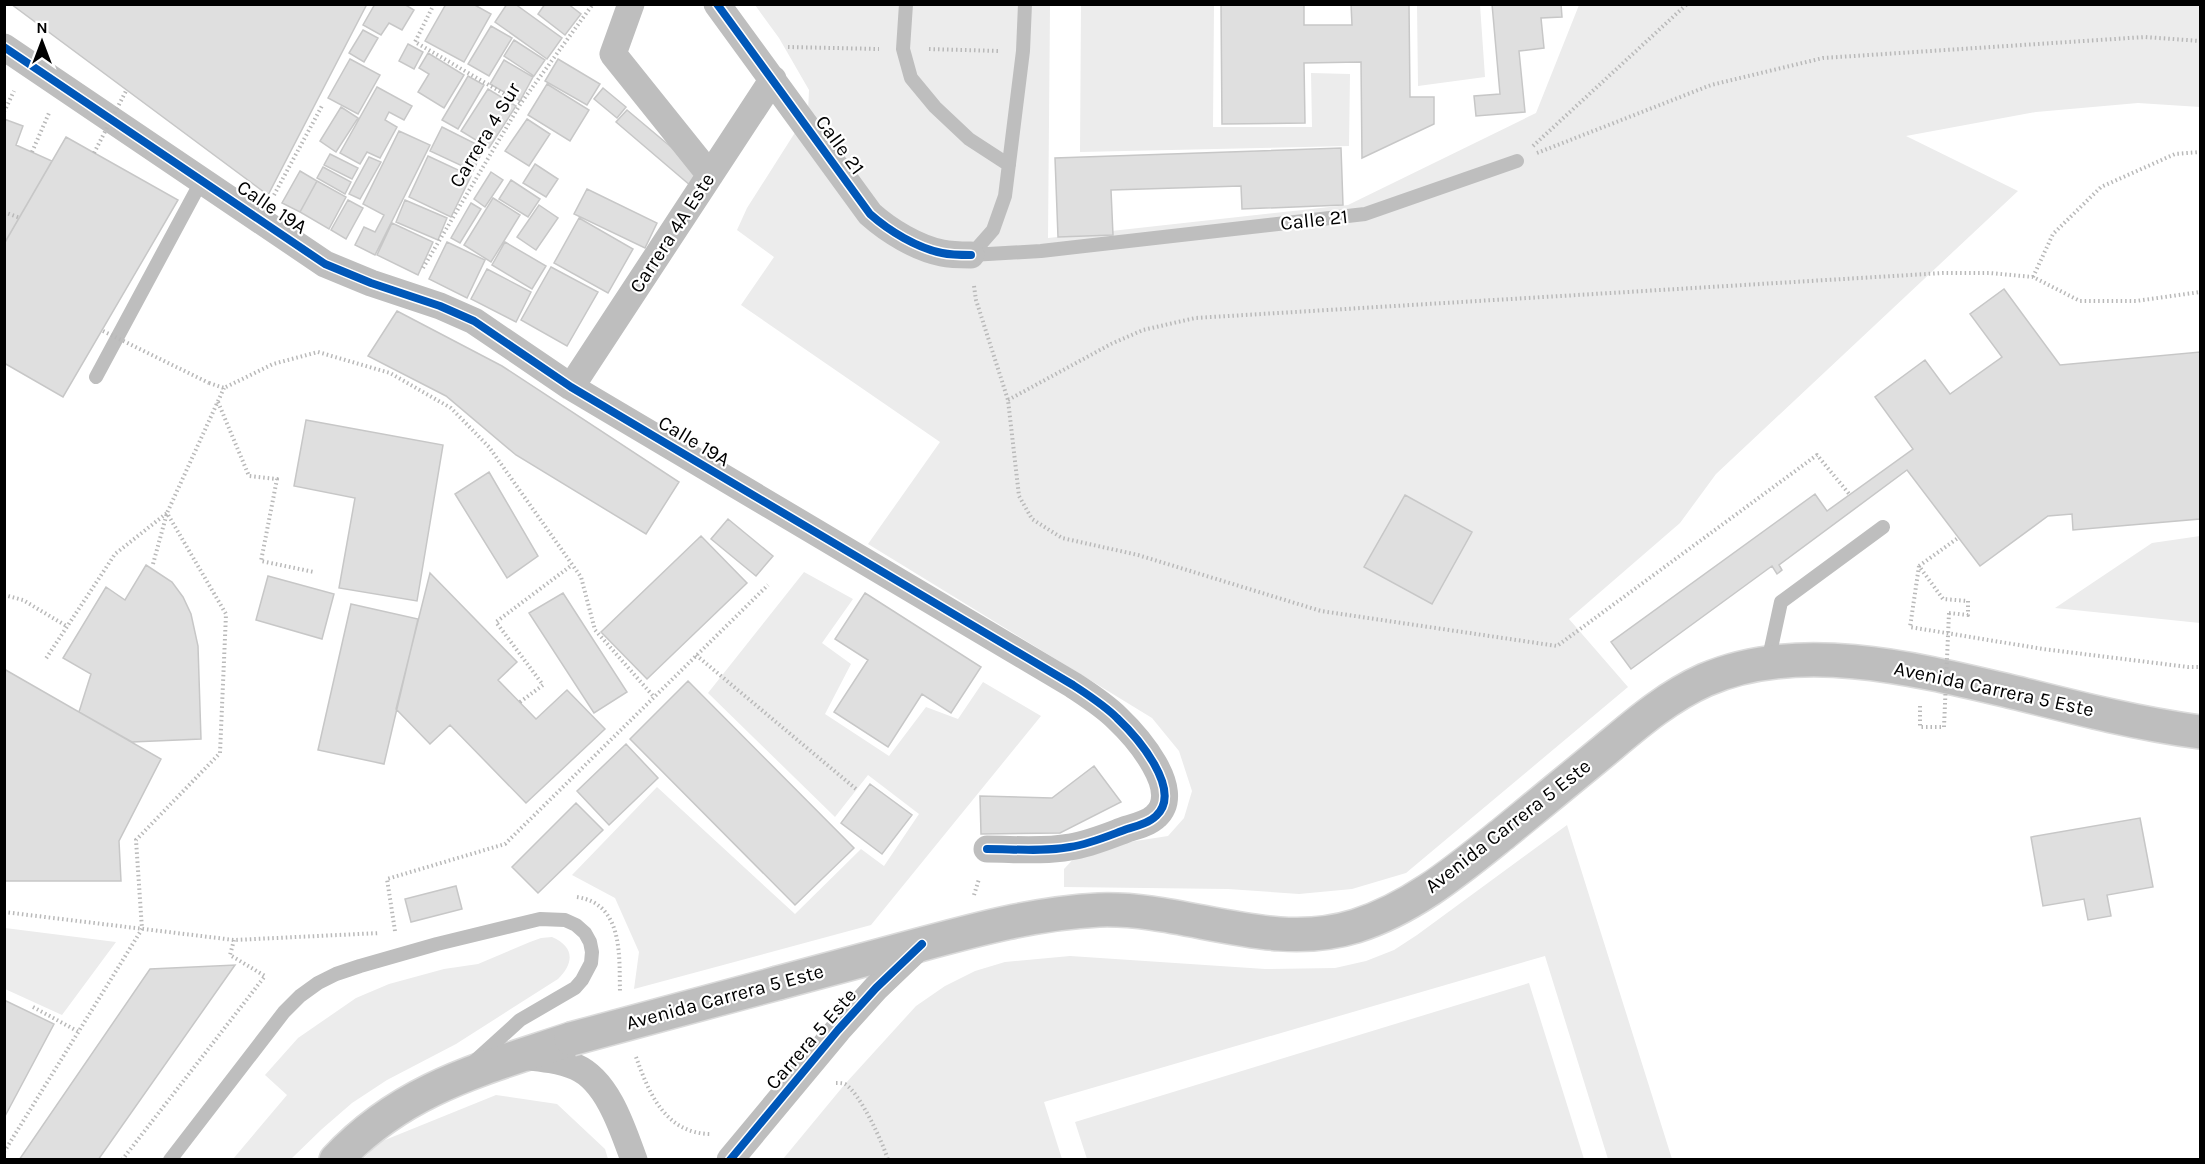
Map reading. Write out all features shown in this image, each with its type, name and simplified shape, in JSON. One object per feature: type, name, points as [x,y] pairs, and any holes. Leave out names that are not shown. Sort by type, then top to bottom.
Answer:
[{"type":"main road","name":"Avenida Carrera 5 Este","points":[[336,1160],[375,1124],[408,1101],[458,1077],[571,1039],[984,927],[1029,918],[1095,910],[1150,913],[1258,933],[1288,935],[1313,935],[1358,926],[1404,905],[1458,870],[1635,725],[1682,692],[1730,671],[1768,662],[1799,659],[1925,671],[2047,701],[2170,728],[2200,732]]},
{"type":"street","points":[[631,4],[614,54],[710,175]]},
{"type":"street","name":"Calle 21","points":[[717,4],[870,214],[881,224],[923,246],[943,254],[971,255]]},
{"type":"street","name":"Calle 19A","points":[[4,47],[325,264],[371,283],[440,306],[474,321],[571,387],[1073,685],[1118,718],[1154,762],[1162,779],[1164,794],[1162,806],[1158,815],[1149,822],[1070,848],[987,849]]},
{"type":"street","name":"Carrera 4A Este","points":[[571,387],[773,79]]},
{"type":"street","name":"Carrera 5 Este","points":[[730,1160],[838,1030],[876,988],[922,944]]},
{"type":"street","points":[[522,1056],[578,1067],[596,1082],[622,1126],[634,1160]]},
{"type":"lane","points":[[906,4],[903,49],[911,78],[935,107],[969,139],[1009,165]]},
{"type":"lane","points":[[971,255],[993,230],[1005,196],[1023,51],[1025,4]]},
{"type":"lane","name":"Calle 21","points":[[971,255],[1041,251],[1365,214],[1517,161]]},
{"type":"lane","points":[[96,377],[202,180]]},
{"type":"lane","points":[[1768,662],[1781,602],[1883,527]]},
{"type":"lane","points":[[170,1160],[284,1012],[318,983],[336,974],[436,944],[540,919],[565,920],[576,925],[585,933],[592,952],[591,963],[582,980],[575,988],[520,1020],[458,1077]]},
{"type":"path","points":[[434,4],[415,42],[521,103]]},
{"type":"path","points":[[1517,161],[1687,4]]},
{"type":"path","points":[[1517,161],[1711,85],[1823,58],[2145,37],[2200,41]]},
{"type":"path","points":[[94,153],[127,89]]},
{"type":"path","points":[[273,198],[323,104]]},
{"type":"path","points":[[4,112],[7,106]]},
{"type":"path","points":[[32,152],[53,106]]},
{"type":"path","points":[[2034,277],[2053,234],[2101,187],[2175,154],[2200,152]]},
{"type":"path","points":[[4,212],[20,218]]},
{"type":"path","points":[[971,255],[976,300],[1008,400],[1019,496],[1032,519],[1062,538],[1138,555],[1321,611],[1557,646],[1817,455],[1850,495]]},
{"type":"path","points":[[1008,400],[1111,344],[1143,330],[1195,318],[1943,273],[1990,273],[2034,277],[2080,301],[2136,301],[2200,292]]},
{"type":"path","points":[[103,331],[209,383],[224,388]]},
{"type":"path","points":[[153,564],[167,513],[224,388],[273,364],[318,352],[390,373],[451,408],[489,447],[581,577],[595,630],[654,697]]},
{"type":"path","points":[[218,402],[249,476],[277,479],[261,561],[314,572]]},
{"type":"path","points":[[45,660],[115,554],[167,513]]},
{"type":"path","points":[[4,1152],[142,929],[136,840],[220,753],[226,614],[167,513]]},
{"type":"path","points":[[1958,538],[1919,566],[1910,627],[2043,649],[2200,667]]},
{"type":"path","points":[[520,702],[543,686],[496,622],[572,565]]},
{"type":"path","points":[[1919,566],[1942,599],[1968,601],[1968,615],[1949,614],[1944,727],[1920,727],[1920,708]]},
{"type":"path","points":[[395,933],[387,879],[505,844],[768,585]]},
{"type":"path","points":[[4,595],[22,600],[68,627]]},
{"type":"path","points":[[696,655],[856,789]]},
{"type":"path","points":[[974,895],[987,849]]},
{"type":"path","points":[[4,912],[234,940],[405,932]]},
{"type":"path","points":[[122,1160],[265,976],[230,955],[234,940]]},
{"type":"path","points":[[33,1007],[79,1032]]},
{"type":"path","points":[[637,1059],[656,1104],[664,1113],[684,1128],[710,1135]]},
{"type":"path","points":[[826,1081],[845,1084],[857,1097],[881,1138],[888,1160]]},
{"type":"shaded area","points":[[755,5],[1050,5],[1048,238],[1348,205],[1536,113],[1579,5],[2200,5],[2200,107],[2138,103],[2036,112],[1906,136],[2018,191],[1716,474],[1680,523],[1569,619],[1628,687],[1406,873],[1352,889],[1299,894],[1228,889],[1064,887],[1064,869],[1079,853],[1168,836],[1184,818],[1192,791],[1179,751],[1152,718],[868,544],[940,442],[741,305],[774,257],[737,230],[747,208],[808,112],[809,90],[779,38]]},
{"type":"shaded area","points":[[1081,5],[1214,5],[1213,127],[1312,127],[1311,73],[1350,74],[1349,146],[1080,152]]},
{"type":"shaded area","points":[[1417,5],[1480,5],[1485,77],[1418,86]]},
{"type":"shaded area","points":[[2200,536],[2200,623],[2055,608],[2152,543]]},
{"type":"shaded area","points":[[804,572],[853,599],[822,643],[851,664],[825,714],[889,756],[926,707],[958,719],[983,682],[1041,716],[871,925],[634,989],[639,952],[615,898],[572,875],[657,787],[795,914],[861,849],[884,866],[919,814],[868,775],[835,817],[708,693]]},
{"type":"shaded area","points":[[1567,825],[1672,1159],[1608,1159],[1545,956],[1044,1102],[1062,1159],[783,1159],[845,1084],[916,1006],[945,986],[975,971],[1005,962],[1070,956],[1265,969],[1335,968],[1366,961],[1394,950],[1417,935]]},
{"type":"shaded area","points":[[5,928],[116,942],[62,1015],[5,989]]},
{"type":"shaded area","points":[[552,937],[565,946],[570,956],[567,967],[558,979],[456,1044],[387,1080],[352,1103],[291,1159],[233,1159],[287,1095],[265,1075],[298,1038],[356,998],[389,984],[444,969],[478,964],[530,942]]},
{"type":"shaded area","points":[[1529,983],[1584,1159],[1087,1159],[1075,1122]]},
{"type":"shaded area","points":[[496,1095],[557,1104],[605,1149],[608,1159],[363,1159],[380,1142]]},
{"type":"building","points":[[11,4],[367,4],[268,195]]},
{"type":"building","points":[[375,4],[404,4],[414,10],[402,30],[389,23],[381,35],[363,25]]},
{"type":"building","points":[[446,4],[473,4],[491,14],[464,62],[425,41]]},
{"type":"building","points":[[507,4],[515,4],[562,38],[547,59],[495,22]]},
{"type":"building","points":[[545,4],[568,4],[581,14],[565,35],[538,14]]},
{"type":"building","points":[[1221,4],[1304,4],[1304,25],[1352,25],[1351,4],[1409,4],[1410,97],[1434,97],[1434,124],[1362,158],[1361,62],[1304,63],[1305,123],[1222,124]]},
{"type":"building","points":[[1492,4],[1561,4],[1562,17],[1541,18],[1544,48],[1519,51],[1525,112],[1476,116],[1474,96],[1500,94]]},
{"type":"building","points":[[491,26],[512,38],[489,76],[468,64]]},
{"type":"building","points":[[363,30],[378,38],[364,62],[349,53]]},
{"type":"building","points":[[514,40],[545,60],[534,76],[504,56]]},
{"type":"building","points":[[408,44],[423,52],[414,69],[399,61]]},
{"type":"building","points":[[428,53],[464,75],[444,108],[418,92],[429,74],[419,68]]},
{"type":"building","points":[[350,59],[380,75],[358,114],[328,98]]},
{"type":"building","points":[[558,59],[600,84],[587,105],[545,81]]},
{"type":"building","points":[[504,60],[533,77],[520,101],[490,84]]},
{"type":"building","points":[[468,76],[484,85],[458,129],[442,120]]},
{"type":"building","points":[[547,84],[589,110],[570,141],[528,115]]},
{"type":"building","points":[[377,87],[412,106],[404,120],[389,112],[385,120],[397,127],[380,158],[367,152],[360,164],[340,153]]},
{"type":"building","points":[[603,88],[626,107],[617,118],[594,99]]},
{"type":"building","points":[[488,89],[516,106],[489,148],[461,131]]},
{"type":"building","points":[[341,107],[358,118],[336,152],[320,141]]},
{"type":"building","points":[[627,110],[702,173],[691,186],[616,122]]},
{"type":"building","points":[[4,119],[23,126],[16,145],[52,161],[4,244]]},
{"type":"building","points":[[527,119],[550,134],[529,166],[505,151]]},
{"type":"building","points":[[442,127],[484,148],[473,171],[430,151]]},
{"type":"building","points":[[399,131],[430,145],[375,255],[355,245],[364,227],[375,232],[384,215],[363,204]]},
{"type":"building","points":[[66,137],[178,200],[63,397],[4,363],[4,244]]},
{"type":"building","points":[[1341,148],[1343,205],[1242,209],[1241,186],[1111,190],[1113,235],[1058,237],[1055,158]]},
{"type":"building","points":[[330,154],[358,168],[352,179],[324,165]]},
{"type":"building","points":[[428,156],[471,176],[451,217],[409,197]]},
{"type":"building","points":[[369,157],[381,162],[360,199],[349,194]]},
{"type":"building","points":[[535,164],[558,179],[546,197],[523,183]]},
{"type":"building","points":[[323,167],[351,182],[345,194],[317,178]]},
{"type":"building","points":[[300,171],[317,181],[300,212],[282,203]]},
{"type":"building","points":[[491,172],[503,180],[485,207],[474,199]]},
{"type":"building","points":[[511,180],[540,199],[528,217],[499,199]]},
{"type":"building","points":[[317,181],[346,197],[329,229],[300,212]]},
{"type":"building","points":[[587,189],[657,223],[645,248],[574,214]]},
{"type":"building","points":[[493,198],[520,215],[491,262],[464,245]]},
{"type":"building","points":[[348,200],[363,208],[346,239],[331,230]]},
{"type":"building","points":[[405,200],[447,218],[438,240],[396,222]]},
{"type":"building","points":[[471,203],[481,209],[460,243],[451,238]]},
{"type":"building","points":[[539,205],[558,218],[536,250],[517,237]]},
{"type":"building","points":[[579,218],[633,249],[608,293],[554,263]]},
{"type":"building","points":[[392,223],[433,242],[418,275],[377,255]]},
{"type":"building","points":[[447,242],[485,260],[467,298],[429,279]]},
{"type":"building","points":[[505,242],[546,266],[532,289],[492,265]]},
{"type":"building","points":[[551,267],[598,292],[567,346],[521,320]]},
{"type":"building","points":[[487,269],[531,292],[516,322],[471,299]]},
{"type":"building","points":[[2004,289],[2060,365],[2200,352],[2200,519],[2073,530],[2072,514],[2048,516],[1980,566],[1907,470],[1779,565],[1782,570],[1777,574],[1772,566],[1631,669],[1611,642],[1815,494],[1827,511],[1913,449],[1875,397],[1925,360],[1950,394],[2002,357],[1970,314]]},
{"type":"building","points":[[397,311],[502,366],[679,482],[646,534],[516,455],[446,396],[368,356]]},
{"type":"building","points":[[306,420],[443,445],[417,601],[339,588],[355,498],[294,486]]},
{"type":"building","points":[[489,472],[538,556],[507,578],[455,494]]},
{"type":"building","points":[[1405,495],[1472,532],[1432,604],[1364,567]]},
{"type":"building","points":[[728,519],[773,556],[756,576],[711,539]]},
{"type":"building","points":[[701,536],[747,583],[647,679],[601,632]]},
{"type":"building","points":[[146,565],[172,582],[183,597],[191,614],[198,646],[201,739],[132,742],[79,712],[91,674],[63,658],[106,587],[125,600]]},
{"type":"building","points":[[430,573],[517,662],[498,680],[536,719],[567,690],[605,729],[526,803],[450,725],[430,744],[396,709]]},
{"type":"building","points":[[268,576],[334,594],[322,639],[256,620]]},
{"type":"building","points":[[563,593],[627,692],[594,713],[529,613]]},
{"type":"building","points":[[865,593],[981,667],[951,713],[922,694],[888,747],[834,712],[868,660],[835,639]]},
{"type":"building","points":[[351,604],[418,619],[384,764],[318,750]]},
{"type":"building","points":[[4,669],[161,759],[119,841],[121,881],[4,881]]},
{"type":"building","points":[[688,681],[854,848],[795,905],[630,739]]},
{"type":"building","points":[[626,744],[658,778],[609,825],[577,791]]},
{"type":"building","points":[[1094,766],[1121,802],[1060,833],[981,834],[980,796],[1052,798]]},
{"type":"building","points":[[870,784],[912,815],[882,854],[841,823]]},
{"type":"building","points":[[576,803],[603,830],[538,893],[512,867]]},
{"type":"building","points":[[2140,818],[2153,887],[2107,895],[2111,916],[2088,920],[2084,899],[2043,906],[2031,837]]},
{"type":"building","points":[[456,886],[462,909],[411,922],[405,899]]},
{"type":"building","points":[[235,965],[98,1160],[19,1160],[150,969]]},
{"type":"building","points":[[4,1000],[54,1024],[4,1118]]},
{"type":"cycle path","points":[[717,4],[870,214],[886,227],[913,243],[945,254],[971,255]]},
{"type":"cycle path","points":[[4,47],[325,264],[371,283],[440,306],[474,321],[571,387],[1073,685],[1096,700],[1125,726],[1145,750],[1161,778],[1164,792],[1163,805],[1156,816],[1143,824],[1092,842],[1060,849],[987,849]]},
{"type":"cycle path","points":[[730,1160],[838,1030],[876,988],[922,944]]}]
